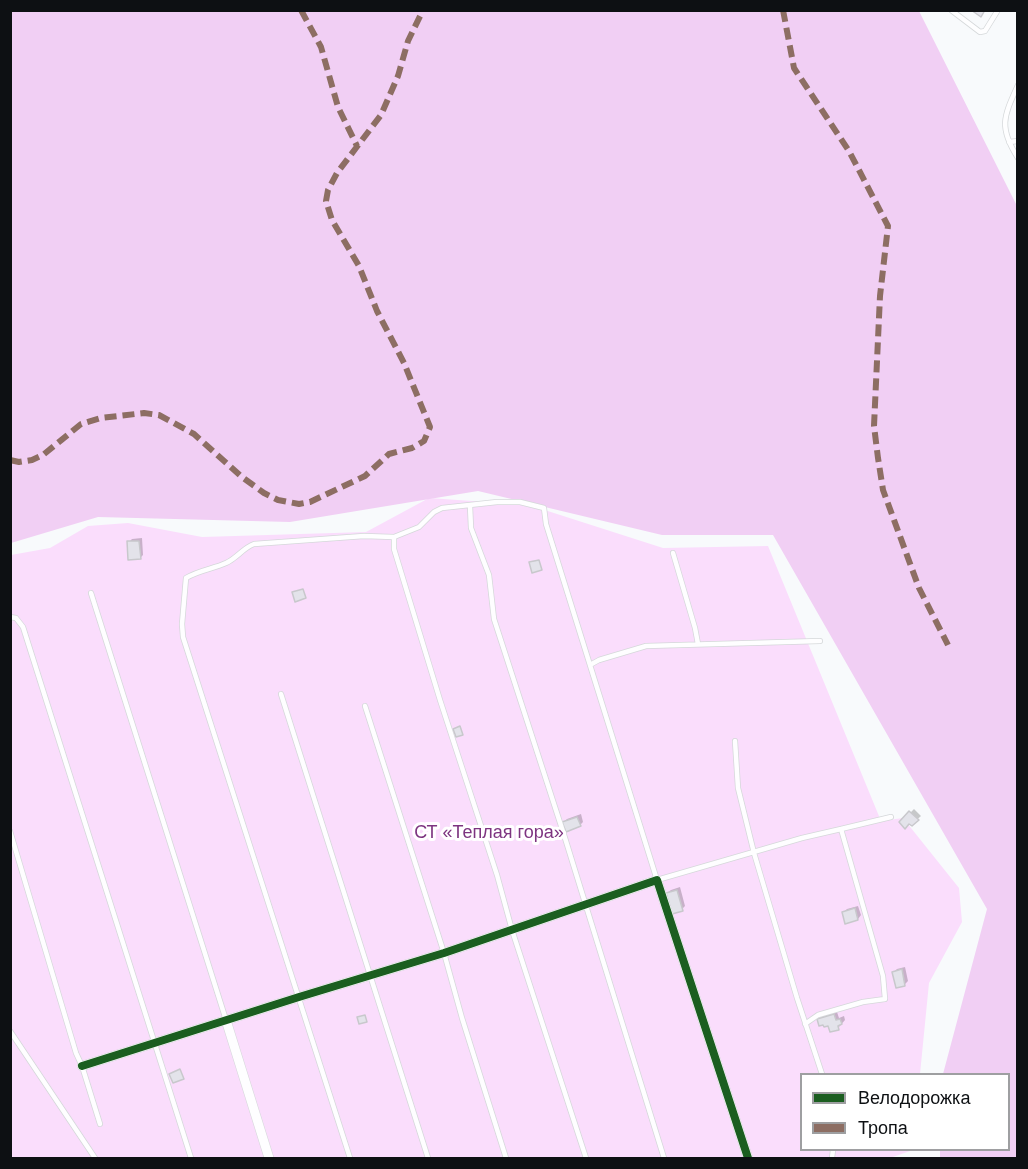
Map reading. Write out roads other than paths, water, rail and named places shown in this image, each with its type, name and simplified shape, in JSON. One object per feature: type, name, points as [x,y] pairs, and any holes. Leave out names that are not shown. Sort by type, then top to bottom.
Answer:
[{"type":"street","points":[[82,1066],[444,953],[657,880],[748,1158]]},
{"type":"street","points":[[226,1020],[269,1158]]},
{"type":"lane","points":[[951,10],[980,32],[985,32],[998,10]]},
{"type":"lane","points":[[1017,85],[1004,127],[1008,142],[1017,158]]},
{"type":"lane","points":[[1008,142],[1017,141]]},
{"type":"lane","points":[[350,1158],[183,637],[186,578],[225,563],[235,558],[247,546],[254,544],[364,536],[394,537],[419,527],[434,512],[442,508],[497,502],[520,502],[544,508],[546,524],[657,880],[802,838],[891,817]]},
{"type":"lane","points":[[470,506],[471,528],[489,575],[494,620],[565,838],[664,1158]]},
{"type":"lane","points":[[394,537],[394,549],[440,700],[586,1158]]},
{"type":"lane","points":[[673,553],[698,644]]},
{"type":"lane","points":[[91,593],[226,1020]]},
{"type":"lane","points":[[10,616],[16,618],[23,627],[191,1158]]},
{"type":"lane","points":[[590,665],[599,660],[646,646],[820,641]]},
{"type":"lane","points":[[281,694],[428,1158]]},
{"type":"lane","points":[[365,706],[444,953],[506,1158]]},
{"type":"lane","points":[[735,741],[738,788],[754,853],[822,1073]]},
{"type":"lane","points":[[805,1024],[818,1015],[863,1002],[885,999],[883,976],[841,829]]},
{"type":"lane","points":[[10,831],[76,1053],[100,1124]]},
{"type":"lane","points":[[10,1031],[94,1158]]},
{"type":"park label","name":"СТ «Теплая гора»","points":[[489,833]]}]
